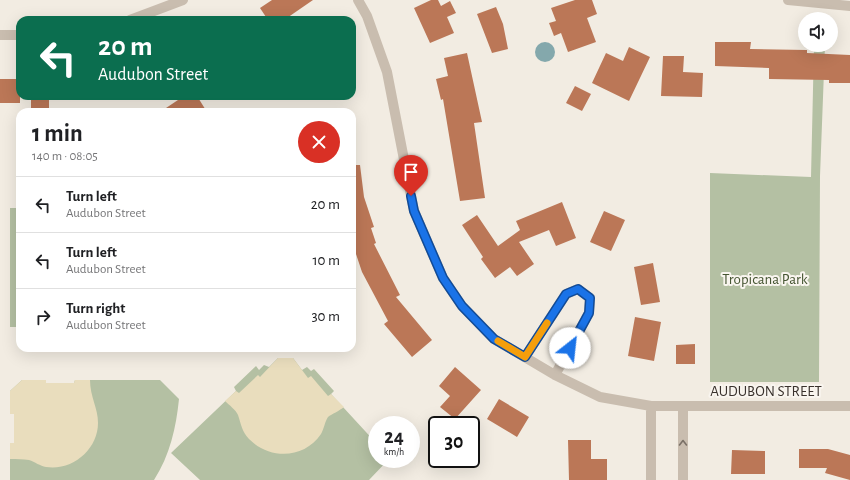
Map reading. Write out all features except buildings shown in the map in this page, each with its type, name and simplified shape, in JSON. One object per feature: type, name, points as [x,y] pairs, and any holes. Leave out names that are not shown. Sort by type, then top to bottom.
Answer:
[{"type":"street","points":[[141,16],[183,0]]},
{"type":"street","name":"AUDUBON STREET","points":[[358,0],[367,16],[387,72],[414,211],[443,278],[462,306],[494,339],[555,375],[600,397],[651,406],[850,406]]},
{"type":"street","points":[[788,0],[827,2],[850,6]]},
{"type":"street","points":[[0,35],[16,35]]},
{"type":"street","points":[[525,357],[566,294],[578,289],[590,298],[589,313],[555,375]]},
{"type":"street","points":[[651,406],[651,480]]},
{"type":"street","points":[[682,480],[683,406]]},
{"type":"green space","name":"Tropicana Park","points":[[814,52],[825,52],[820,176],[819,382],[710,382],[710,173],[811,177]]},
{"type":"green space","points":[[10,208],[16,208],[16,327],[10,327]]},
{"type":"green space","points":[[278,358],[293,358],[302,370],[307,367],[311,371],[314,369],[334,391],[331,394],[368,434],[368,468],[380,468],[369,480],[200,480],[171,453],[236,391],[234,387],[256,366],[259,370],[264,365],[269,367]]},
{"type":"green space","points":[[22,380],[46,380],[46,383],[74,383],[75,380],[160,380],[179,399],[176,420],[168,451],[160,471],[154,480],[10,480],[10,443],[14,443],[14,414],[10,414],[10,391]]},
{"type":"sand","points":[[278,358],[293,358],[308,378],[311,376],[328,396],[331,394],[344,407],[328,417],[321,434],[314,442],[306,448],[286,454],[267,451],[257,446],[243,431],[237,413],[225,401],[236,391],[239,393],[258,375],[260,377]]},
{"type":"sand","points":[[22,380],[46,380],[46,383],[74,383],[75,380],[90,380],[91,392],[97,412],[97,433],[89,449],[74,462],[56,467],[46,467],[29,460],[10,459],[10,443],[14,443],[14,414],[10,414],[10,391]]},
{"type":"water","points":[[545,42],[552,45],[555,52],[552,59],[545,62],[538,59],[535,52],[538,45]]},
{"type":"slow traffic","points":[[498,341],[525,357],[547,323]]},
{"type":"route","points":[[411,196],[414,211],[443,278],[462,306],[494,339],[525,357],[566,294],[578,289],[590,298],[589,313],[570,348]]}]
